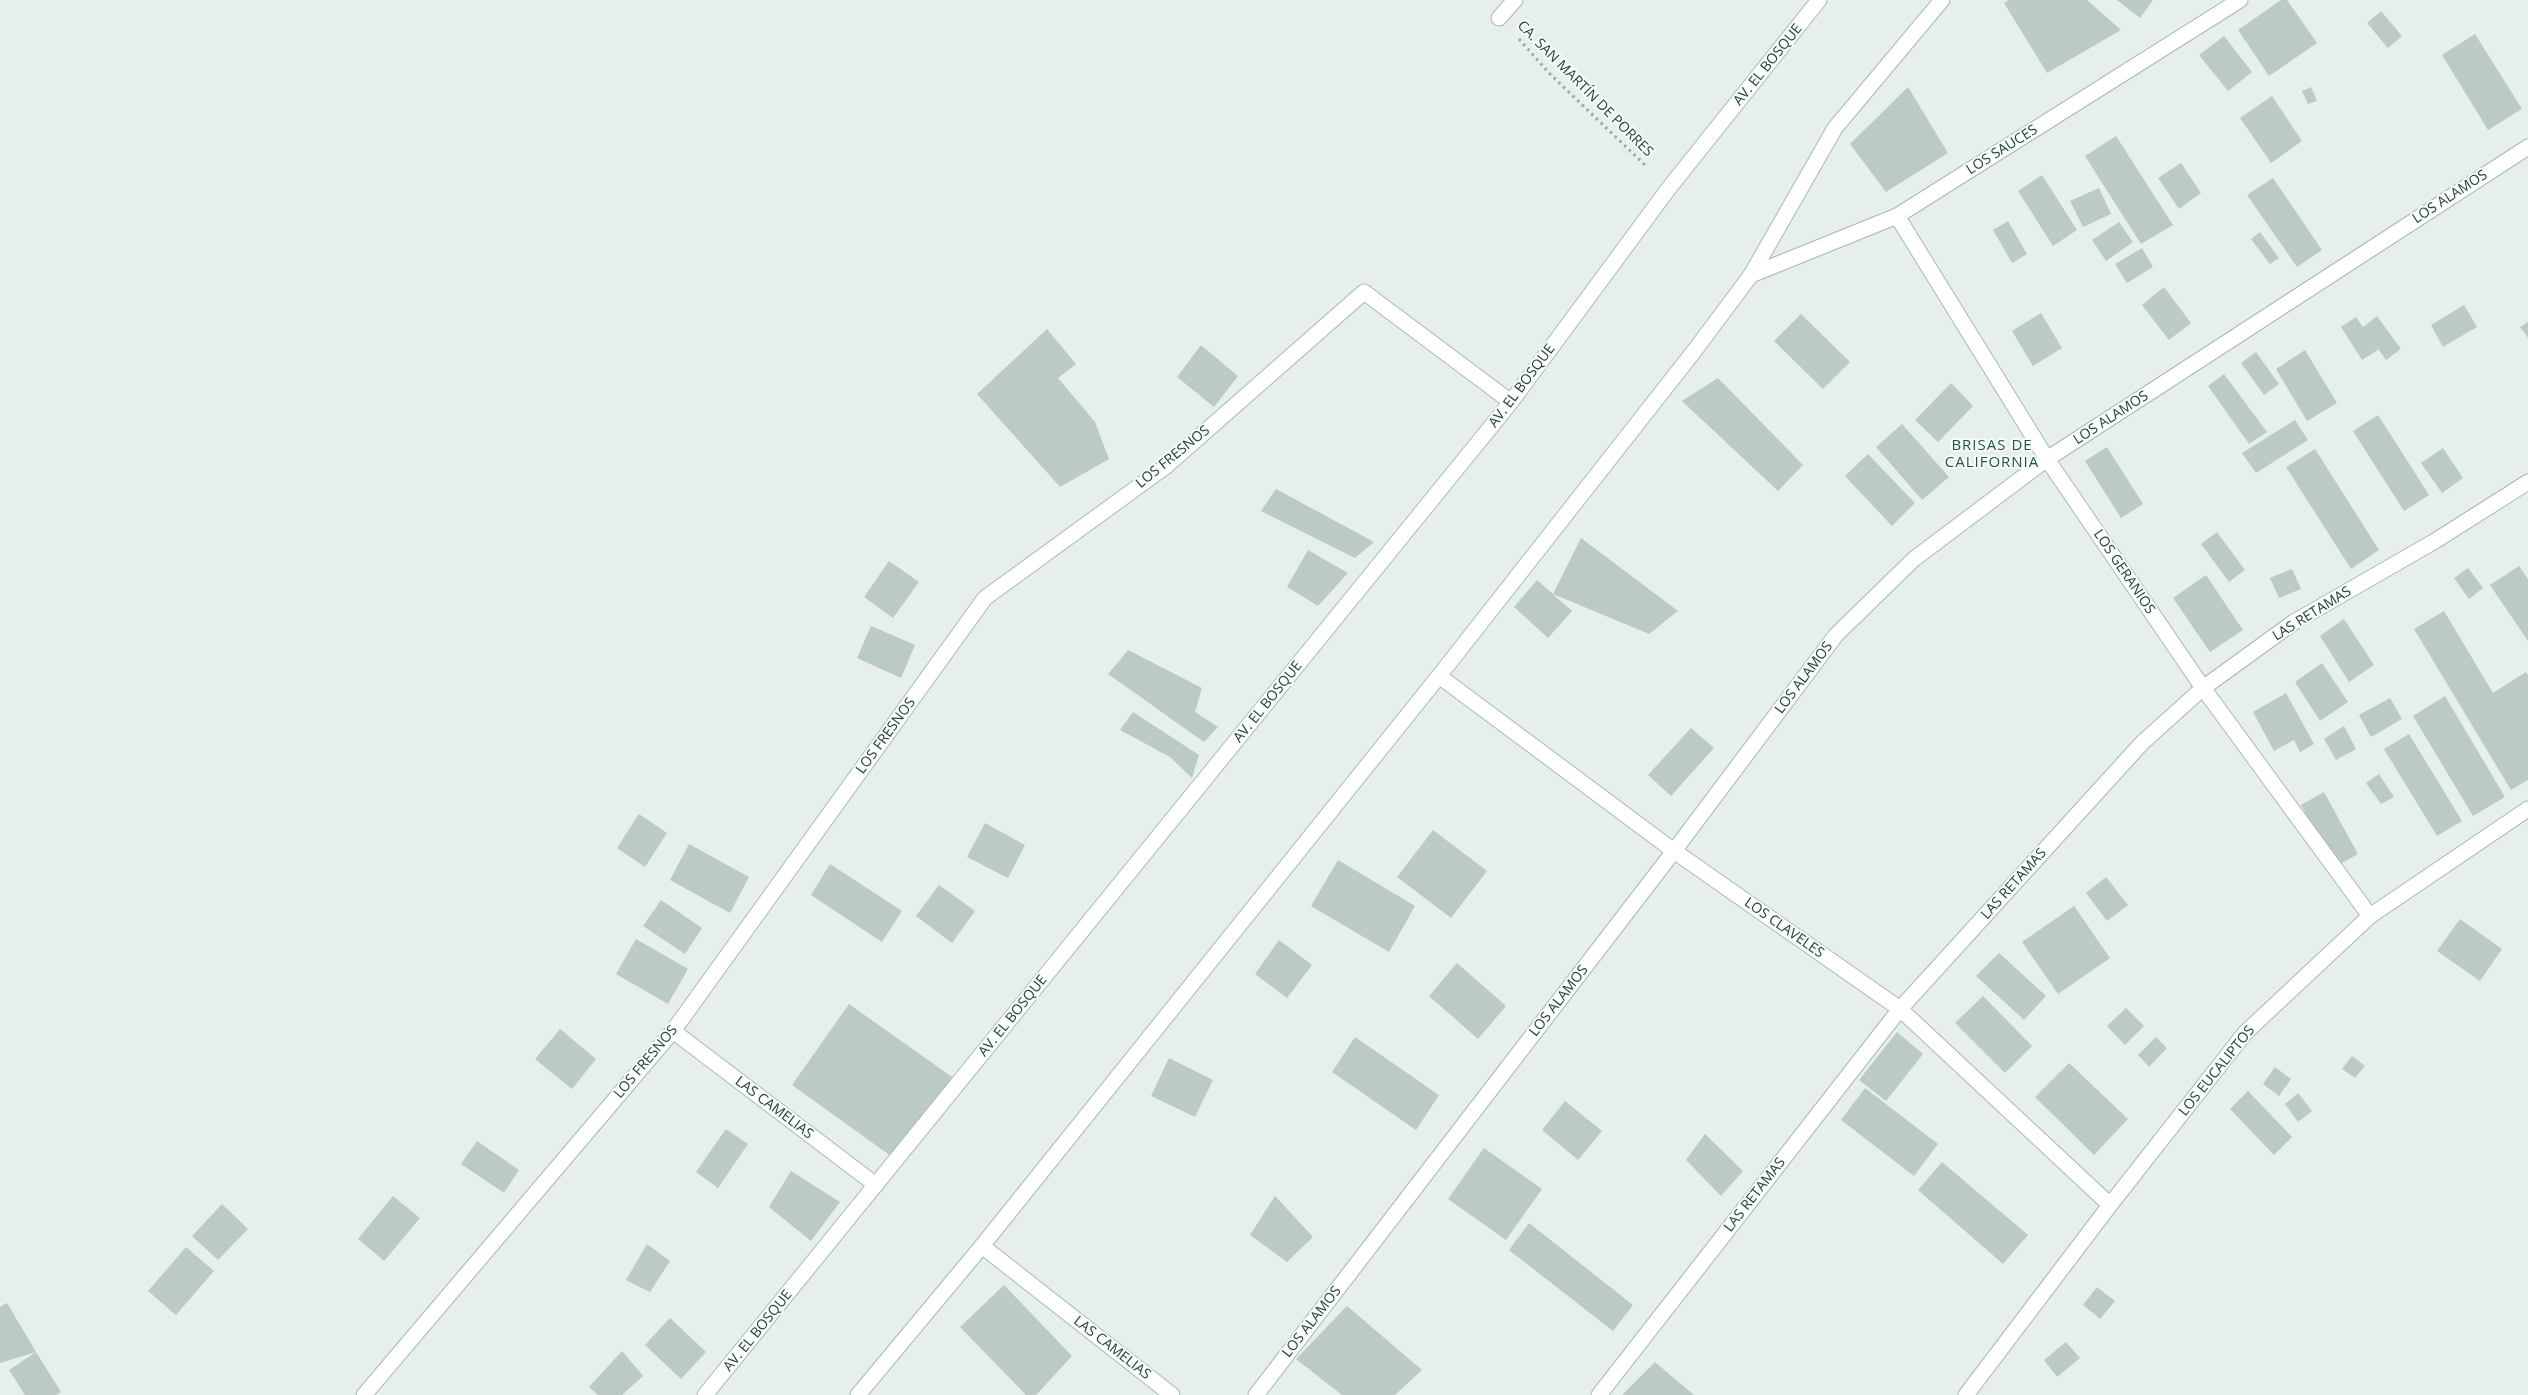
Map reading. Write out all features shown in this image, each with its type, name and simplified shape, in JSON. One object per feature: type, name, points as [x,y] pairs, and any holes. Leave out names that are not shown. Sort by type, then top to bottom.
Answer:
[{"type":"street","points":[[1499,18],[1515,0]]},
{"type":"street","name":"AV. EL BOSQUE","points":[[705,1395],[1511,402],[1669,188],[1819,0]]},
{"type":"street","points":[[858,1395],[982,1246],[1439,676],[1751,275],[1835,128],[1942,0]]},
{"type":"street","name":"LOS SAUCES","points":[[1751,275],[1897,216],[2240,0]]},
{"type":"street","name":"LOS ALAMOS","points":[[1256,1395],[1674,851],[1836,635],[1914,559],[2047,459],[2528,147]]},
{"type":"street","name":"LOS GERANIOS","points":[[1897,216],[2047,459],[2203,688],[2370,916]]},
{"type":"street","name":"LOS FRESNOS","points":[[365,1395],[673,1031],[985,598],[1165,467],[1364,292],[1511,402]]},
{"type":"street","name":"LAS RETAMAS","points":[[1599,1395],[1900,1009],[2142,743],[2203,688],[2294,622],[2435,541],[2528,482]]},
{"type":"street","name":"LOS CLAVELES","points":[[1439,676],[1674,851],[1900,1009],[2110,1204]]},
{"type":"street","name":"LOS EUCALIPTOS","points":[[1966,1395],[2110,1204],[2245,1033],[2370,916],[2528,809]]},
{"type":"street","name":"LAS CAMELIAS","points":[[673,1031],[876,1185]]},
{"type":"street","name":"LAS CAMELIAS","points":[[982,1246],[1172,1395]]},
{"type":"path","name":"CA. SAN MARTÍN DE PORRES","points":[[1499,18],[1550,74],[1669,188]]},
{"type":"building","points":[[2009,0],[2087,0],[2121,30],[2047,73],[2004,3]]},
{"type":"building","points":[[2117,0],[2153,0],[2140,18]]},
{"type":"building","points":[[2281,0],[2287,0],[2317,43],[2269,76],[2238,30]]},
{"type":"building","points":[[2381,11],[2402,36],[2388,48],[2367,23]]},
{"type":"building","points":[[2475,34],[2522,109],[2488,130],[2442,55]]},
{"type":"building","points":[[2224,36],[2252,72],[2228,91],[2199,55]]},
{"type":"building","points":[[1908,87],[1948,153],[1886,192],[1850,144]]},
{"type":"building","points":[[2311,87],[2317,101],[2308,104],[2302,91]]},
{"type":"building","points":[[2272,96],[2302,141],[2271,163],[2240,118]]},
{"type":"building","points":[[2116,136],[2173,225],[2141,244],[2085,156]]},
{"type":"building","points":[[2181,163],[2201,193],[2179,209],[2158,178]]},
{"type":"building","points":[[2042,175],[2077,230],[2053,246],[2018,191]]},
{"type":"building","points":[[2273,178],[2322,250],[2297,267],[2247,195]]},
{"type":"building","points":[[2099,188],[2111,214],[2083,227],[2070,201]]},
{"type":"building","points":[[2008,221],[2027,254],[2012,263],[1993,230]]},
{"type":"building","points":[[2119,222],[2133,242],[2106,261],[2092,240]]},
{"type":"building","points":[[2260,232],[2279,258],[2270,264],[2251,239]]},
{"type":"building","points":[[2142,248],[2153,267],[2127,283],[2115,264]]},
{"type":"building","points":[[2164,287],[2191,323],[2169,340],[2142,305]]},
{"type":"building","points":[[2464,305],[2477,327],[2443,347],[2431,325]]},
{"type":"building","points":[[2041,313],[2062,348],[2033,366],[2012,331]]},
{"type":"building","points":[[1801,314],[1850,362],[1823,389],[1774,341]]},
{"type":"building","points":[[2377,316],[2401,349],[2386,360],[2374,343],[2378,350],[2362,360],[2341,327],[2356,317],[2363,327]]},
{"type":"building","points":[[2528,322],[2528,338],[2520,327]]},
{"type":"building","points":[[1047,329],[1076,364],[1058,378],[1095,422],[1109,459],[1060,487],[977,394]]},
{"type":"building","points":[[1201,345],[1238,376],[1214,407],[1177,377]]},
{"type":"building","points":[[2305,350],[2337,403],[2307,421],[2276,369]]},
{"type":"building","points":[[2256,352],[2279,384],[2264,395],[2241,363]]},
{"type":"building","points":[[2224,374],[2267,432],[2249,444],[2208,386]]},
{"type":"building","points":[[1718,378],[1803,465],[1778,491],[1682,401]]},
{"type":"building","points":[[1951,383],[1973,406],[1938,442],[1915,420]]},
{"type":"building","points":[[2378,415],[2429,495],[2404,511],[2353,431]]},
{"type":"building","points":[[2295,420],[2308,440],[2256,473],[2242,453]]},
{"type":"building","points":[[1902,424],[1949,477],[1922,500],[1876,447]]},
{"type":"building","points":[[2107,447],[2143,504],[2121,518],[2085,461]]},
{"type":"building","points":[[2443,448],[2463,478],[2442,493],[2421,463]]},
{"type":"building","points":[[2315,449],[2379,550],[2351,569],[2286,467]]},
{"type":"building","points":[[1868,454],[1915,503],[1892,526],[1845,476]]},
{"type":"building","points":[[1276,489],[1374,542],[1355,558],[1261,511]]},
{"type":"building","points":[[2217,532],[2245,570],[2229,582],[2201,544]]},
{"type":"building","points":[[1581,538],[1678,611],[1649,634],[1553,594]]},
{"type":"building","points":[[1308,550],[1348,573],[1318,606],[1287,587]]},
{"type":"building","points":[[889,561],[919,582],[893,618],[864,597]]},
{"type":"building","points":[[2519,566],[2528,579],[2528,641],[2490,585]]},
{"type":"building","points":[[2468,568],[2483,588],[2469,599],[2454,578]]},
{"type":"building","points":[[2292,569],[2301,589],[2279,598],[2270,578]]},
{"type":"building","points":[[2206,575],[2243,630],[2210,652],[2173,598]]},
{"type":"building","points":[[1537,580],[1572,611],[1548,638],[1514,607]]},
{"type":"building","points":[[2444,611],[2493,693],[2526,672],[2528,675],[2528,780],[2511,790],[2414,629]]},
{"type":"building","points":[[2344,619],[2374,665],[2349,682],[2320,636]]},
{"type":"building","points":[[871,626],[915,645],[901,678],[857,658]]},
{"type":"building","points":[[1128,650],[1202,688],[1195,712],[1218,727],[1204,742],[1108,674]]},
{"type":"building","points":[[2322,663],[2348,702],[2320,721],[2295,682]]},
{"type":"building","points":[[2286,693],[2314,744],[2300,752],[2294,740],[2274,751],[2253,712]]},
{"type":"building","points":[[2445,696],[2505,797],[2473,816],[2413,716]]},
{"type":"building","points":[[2390,698],[2402,719],[2371,737],[2359,715]]},
{"type":"building","points":[[1133,712],[1199,755],[1192,778],[1170,757],[1120,730]]},
{"type":"building","points":[[2344,726],[2356,749],[2336,760],[2324,739]]},
{"type":"building","points":[[1691,728],[1714,748],[1671,796],[1648,775]]},
{"type":"building","points":[[2409,734],[2462,821],[2437,836],[2384,749]]},
{"type":"building","points":[[2379,774],[2394,797],[2381,804],[2366,783]]},
{"type":"building","points":[[2324,792],[2358,854],[2335,867],[2301,805]]},
{"type":"building","points":[[639,814],[667,833],[645,867],[617,848]]},
{"type":"building","points":[[985,823],[1025,845],[1008,878],[967,857]]},
{"type":"building","points":[[1433,830],[1487,871],[1451,918],[1397,877]]},
{"type":"building","points":[[689,844],[749,877],[730,913],[670,880]]},
{"type":"building","points":[[1338,860],[1415,906],[1389,952],[1311,906]]},
{"type":"building","points":[[830,864],[902,911],[882,942],[811,895]]},
{"type":"building","points":[[2106,877],[2128,905],[2107,921],[2086,893]]},
{"type":"building","points":[[939,885],[975,911],[952,943],[916,916]]},
{"type":"building","points":[[661,900],[702,928],[685,954],[643,926]]},
{"type":"building","points":[[2074,906],[2110,958],[2058,994],[2022,942]]},
{"type":"building","points":[[2460,919],[2502,949],[2480,981],[2437,951]]},
{"type":"building","points":[[636,939],[688,969],[668,1004],[616,974]]},
{"type":"building","points":[[1279,940],[1312,965],[1287,998],[1255,974]]},
{"type":"building","points":[[1999,953],[2046,996],[2024,1020],[1976,976]]},
{"type":"building","points":[[1457,963],[1506,1006],[1478,1039],[1429,996]]},
{"type":"building","points":[[1983,996],[2032,1046],[2005,1073],[1955,1023]]},
{"type":"building","points":[[849,1004],[952,1077],[895,1159],[792,1085]]},
{"type":"building","points":[[2126,1008],[2144,1026],[2125,1045],[2107,1026]]},
{"type":"building","points":[[560,1029],[596,1059],[572,1089],[535,1059]]},
{"type":"building","points":[[1897,1032],[1923,1054],[1886,1101],[1859,1080]]},
{"type":"building","points":[[1355,1037],[1439,1095],[1416,1130],[1332,1072]]},
{"type":"building","points":[[2156,1037],[2167,1048],[2149,1067],[2138,1055]]},
{"type":"building","points":[[2352,1056],[2365,1066],[2355,1078],[2342,1069]]},
{"type":"building","points":[[1169,1058],[1213,1080],[1195,1117],[1151,1096]]},
{"type":"building","points":[[2069,1063],[2128,1119],[2094,1155],[2035,1097]]},
{"type":"building","points":[[2275,1067],[2291,1079],[2279,1096],[2263,1084]]},
{"type":"building","points":[[1865,1088],[1938,1144],[1914,1176],[1841,1120]]},
{"type":"building","points":[[2248,1091],[2292,1137],[2274,1155],[2230,1109]]},
{"type":"building","points":[[2298,1093],[2312,1111],[2298,1122],[2285,1104]]},
{"type":"building","points":[[1565,1101],[1602,1131],[1578,1160],[1542,1130]]},
{"type":"building","points":[[726,1129],[748,1144],[718,1188],[696,1172]]},
{"type":"building","points":[[1705,1134],[1743,1171],[1721,1196],[1686,1160]]},
{"type":"building","points":[[477,1141],[519,1170],[504,1193],[461,1164]]},
{"type":"building","points":[[1484,1148],[1542,1189],[1506,1240],[1448,1199]]},
{"type":"building","points":[[1942,1162],[2028,1235],[2003,1264],[1918,1190]]},
{"type":"building","points":[[791,1171],[840,1202],[811,1241],[769,1207]]},
{"type":"building","points":[[393,1196],[420,1218],[384,1261],[358,1239]]},
{"type":"building","points":[[1275,1196],[1313,1237],[1287,1262],[1250,1235]]},
{"type":"building","points":[[222,1204],[248,1229],[218,1260],[192,1236]]},
{"type":"building","points":[[1529,1223],[1633,1305],[1613,1331],[1509,1250]]},
{"type":"building","points":[[647,1244],[670,1261],[650,1292],[626,1280]]},
{"type":"building","points":[[186,1247],[214,1271],[176,1315],[148,1291]]},
{"type":"building","points":[[1004,1285],[1072,1356],[1036,1395],[1026,1395],[960,1327]]},
{"type":"building","points":[[2097,1287],[2115,1301],[2100,1319],[2083,1305]]},
{"type":"building","points":[[7,1303],[36,1352],[0,1363],[0,1307]]},
{"type":"building","points":[[1347,1306],[1422,1370],[1395,1395],[1342,1395],[1296,1359]]},
{"type":"building","points":[[670,1318],[706,1352],[681,1379],[645,1345]]},
{"type":"building","points":[[2066,1342],[2080,1358],[2057,1377],[2044,1360]]},
{"type":"building","points":[[622,1351],[643,1376],[622,1395],[598,1395],[589,1387]]},
{"type":"building","points":[[36,1352],[61,1392],[56,1395],[25,1395],[9,1370]]},
{"type":"building","points":[[1655,1362],[1694,1395],[1622,1395]]},
{"type":"district","name":"BRISAS DE CALIFORNIA","points":[[1992,454]]}]
